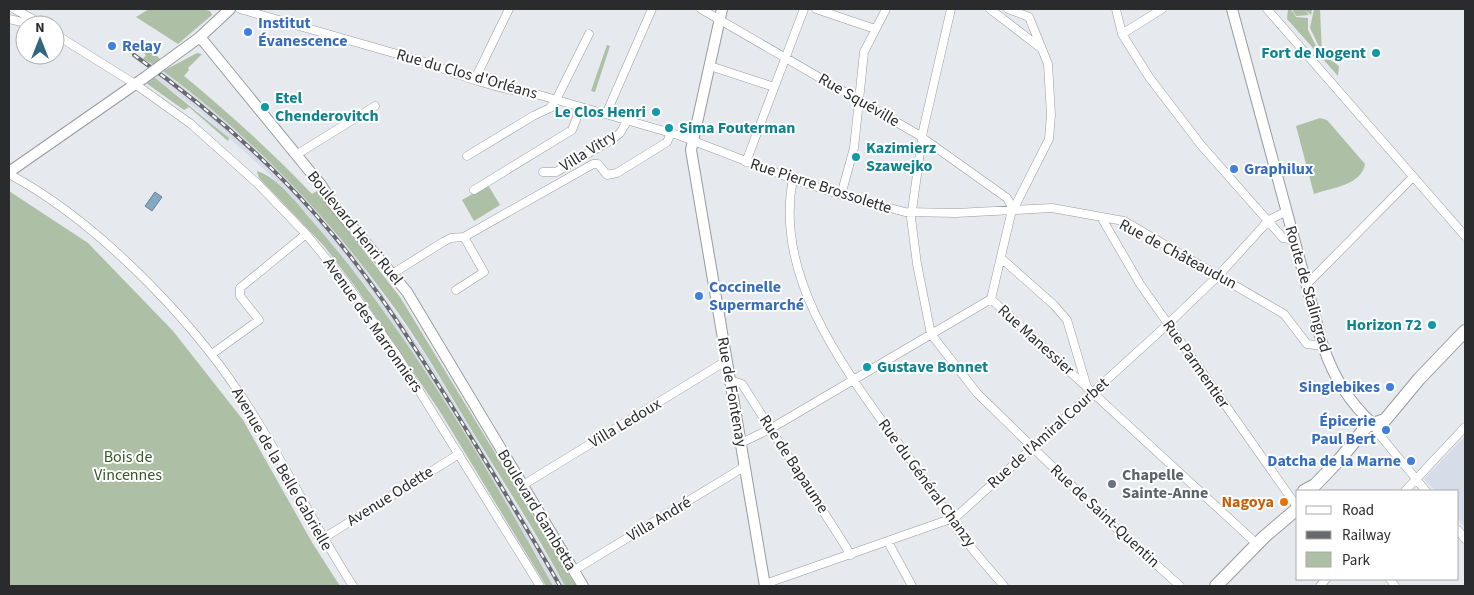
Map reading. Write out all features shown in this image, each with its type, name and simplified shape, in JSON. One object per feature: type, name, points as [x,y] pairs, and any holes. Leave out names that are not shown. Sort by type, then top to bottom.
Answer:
[{"type":"main road","points":[[1311,489],[1352,445],[1361,431],[1367,426],[1374,425],[1376,418],[1399,393],[1412,381],[1419,379],[1465,332]]},
{"type":"main road","points":[[1220,585],[1296,505]]},
{"type":"street","points":[[9,19],[13,9],[25,15]]},
{"type":"street","points":[[9,173],[200,37],[230,9]]},
{"type":"street","name":"Rue du Clos d'Orléans","points":[[240,9],[432,64],[448,71],[628,120],[692,141]]},
{"type":"street","points":[[475,78],[509,9]]},
{"type":"street","points":[[606,114],[652,9]]},
{"type":"street","name":"Rue Squéville","points":[[701,9],[721,14],[784,57],[922,138],[1007,198],[1013,209]]},
{"type":"street","points":[[746,162],[784,57],[804,9]]},
{"type":"street","points":[[816,9],[875,29]]},
{"type":"street","points":[[841,196],[854,148],[864,52],[886,9]]},
{"type":"street","points":[[931,334],[916,264],[911,213],[922,138],[951,9]]},
{"type":"street","points":[[990,9],[1042,48]]},
{"type":"street","points":[[741,442],[770,429],[852,379],[991,299],[1013,209],[1049,139],[1051,115],[1048,64],[1042,48],[1029,17],[1008,9]]},
{"type":"street","points":[[1116,9],[1122,34],[1149,77],[1201,146],[1269,220],[1283,238],[1294,240]]},
{"type":"street","points":[[1122,34],[1162,9]]},
{"type":"street","name":"Route de Stalingrad","points":[[1232,9],[1323,346],[1331,368],[1344,391],[1358,410],[1374,425]]},
{"type":"street","points":[[1267,9],[1465,236]]},
{"type":"street","name":"Rue de Fontenay","points":[[721,14],[691,150],[765,585]]},
{"type":"street","points":[[467,156],[533,116],[550,108],[556,100],[589,34]]},
{"type":"street","name":"Boulevard Henri Ruel","points":[[200,37],[296,155],[333,204],[392,274],[427,324],[491,433]]},
{"type":"street","name":"Avenue des Marronniers","points":[[65,40],[140,81],[258,184],[306,234],[372,318],[540,586]]},
{"type":"street","points":[[710,66],[774,88]]},
{"type":"street","points":[[296,155],[375,106]]},
{"type":"street","points":[[474,190],[572,130],[581,107]]},
{"type":"street","name":"Villa Vitry","points":[[543,172],[556,172],[613,139],[620,133],[628,120]]},
{"type":"street","points":[[392,274],[443,242],[451,238],[464,237],[596,162],[607,175],[617,173],[667,142],[671,133]]},
{"type":"street","name":"Rue Pierre Brossolette","points":[[692,141],[841,196],[911,213],[1013,209]]},
{"type":"street","name":"Avenue de la Belle Gabrielle","points":[[9,173],[72,217],[133,268],[176,312],[212,354],[258,422],[322,538],[352,586]]},
{"type":"street","points":[[1306,285],[1413,177]]},
{"type":"street","name":"Rue du Général Chanzy","points":[[793,179],[790,226],[793,252],[811,301],[835,353],[952,519],[1004,586]]},
{"type":"street","name":"Rue de Châteaudun","points":[[1013,209],[1052,208],[1124,221],[1284,314],[1307,344],[1323,346]]},
{"type":"street","name":"Rue de l'Amiral Courbet","points":[[765,585],[952,519],[1032,448],[1090,389],[1168,324],[1218,275],[1269,220],[1287,211]]},
{"type":"street","name":"Rue Parmentier","points":[[1101,217],[1123,257],[1168,324],[1296,503]]},
{"type":"street","points":[[212,354],[258,320],[240,296],[240,288],[306,234]]},
{"type":"street","points":[[456,290],[484,272],[464,237]]},
{"type":"street","points":[[1001,258],[1028,281],[1067,320],[1090,389]]},
{"type":"street","name":"Rue Manessier","points":[[991,299],[1261,540]]},
{"type":"street","name":"Rue de Saint-Quentin","points":[[931,334],[976,393],[1180,586]]},
{"type":"street","name":"Villa Ledoux","points":[[523,485],[726,361]]},
{"type":"street","name":"Rue de Bapaume","points":[[730,380],[742,384],[852,555]]},
{"type":"street","points":[[1374,425],[1378,433],[1425,490]]},
{"type":"street","points":[[1406,490],[1465,427]]},
{"type":"street","name":"Boulevard Gambetta","points":[[491,433],[583,586]]},
{"type":"street","name":"Avenue Odette","points":[[322,538],[458,454]]},
{"type":"street","name":"Villa André","points":[[573,571],[744,467]]},
{"type":"street","points":[[888,542],[912,586]]},
{"type":"shaded area","points":[[163,71],[229,124],[280,171],[312,205],[362,265],[424,353],[565,586],[553,586],[419,363],[369,290],[305,212],[266,171],[201,113],[154,77]]},
{"type":"shaded area","points":[[1465,436],[1465,528],[1459,520],[1459,490],[1435,490],[1424,479]]},
{"type":"green space","points":[[149,9],[202,9],[210,11],[212,15],[178,44],[136,17]]},
{"type":"green space","points":[[1288,9],[1291,9],[1296,17],[1308,18],[1308,30],[1319,52],[1339,66],[1338,76],[1287,19]]},
{"type":"green space","points":[[1294,9],[1312,9],[1311,15],[1305,10],[1309,15],[1296,16],[1293,11]]},
{"type":"green space","points":[[1314,9],[1320,9],[1322,53],[1310,28]]},
{"type":"green space","points":[[607,45],[610,46],[595,92],[591,91]]},
{"type":"green space","points":[[147,46],[160,59],[154,65],[143,59],[146,55],[143,52]]},
{"type":"green space","points":[[1338,52],[1338,62],[1323,55],[1322,53]]},
{"type":"green space","points":[[197,53],[202,54],[188,68],[189,70],[184,76],[250,133],[312,194],[317,191],[400,297],[576,586],[565,586],[532,528],[425,353],[355,256],[265,157],[198,98],[163,71]]},
{"type":"green space","points":[[154,77],[229,138],[228,141],[189,107],[184,110],[146,83]]},
{"type":"green space","points":[[1320,118],[1327,120],[1365,164],[1363,171],[1352,181],[1345,185],[1314,194],[1296,126]]},
{"type":"green space","points":[[257,171],[273,180],[295,200],[382,308],[443,398],[472,445],[553,586],[546,586],[439,410],[354,285],[324,246],[259,178]]},
{"type":"green space","points":[[488,185],[500,205],[474,221],[462,200]]},
{"type":"green space","name":"Bois de Vincennes","points":[[9,191],[88,243],[173,331],[243,420],[313,544],[340,586],[9,586]]},
{"type":"water","points":[[155,192],[162,197],[152,211],[145,206]]},
{"type":"railway","points":[[134,55],[206,110],[252,149],[295,192],[335,237],[371,284],[421,357],[560,586]]},
{"type":"place","name":"Institut Évanescence","points":[[248,32]]},
{"type":"place","name":"Relay","points":[[112,46]]},
{"type":"place","name":"Fort de Nogent","points":[[1376,53]]},
{"type":"place","name":"Etel Chenderovitch","points":[[265,107]]},
{"type":"place","name":"Le Clos Henri","points":[[656,112]]},
{"type":"place","name":"Sima Fouterman","points":[[669,128]]},
{"type":"place","name":"Kazimierz Szawejko","points":[[856,157]]},
{"type":"place","name":"Graphilux","points":[[1234,169]]},
{"type":"place","name":"Coccinelle Supermarché","points":[[699,296]]},
{"type":"place","name":"Horizon 72","points":[[1432,325]]},
{"type":"place","name":"Gustave Bonnet","points":[[867,367]]},
{"type":"place","name":"Singlebikes","points":[[1390,387]]},
{"type":"place","name":"Épicerie Paul Bert","points":[[1386,430]]},
{"type":"place","name":"Datcha de la Marne","points":[[1411,461]]},
{"type":"place","name":"Chapelle Sainte-Anne","points":[[1112,484]]},
{"type":"place","name":"Nagoya","points":[[1284,502]]}]
